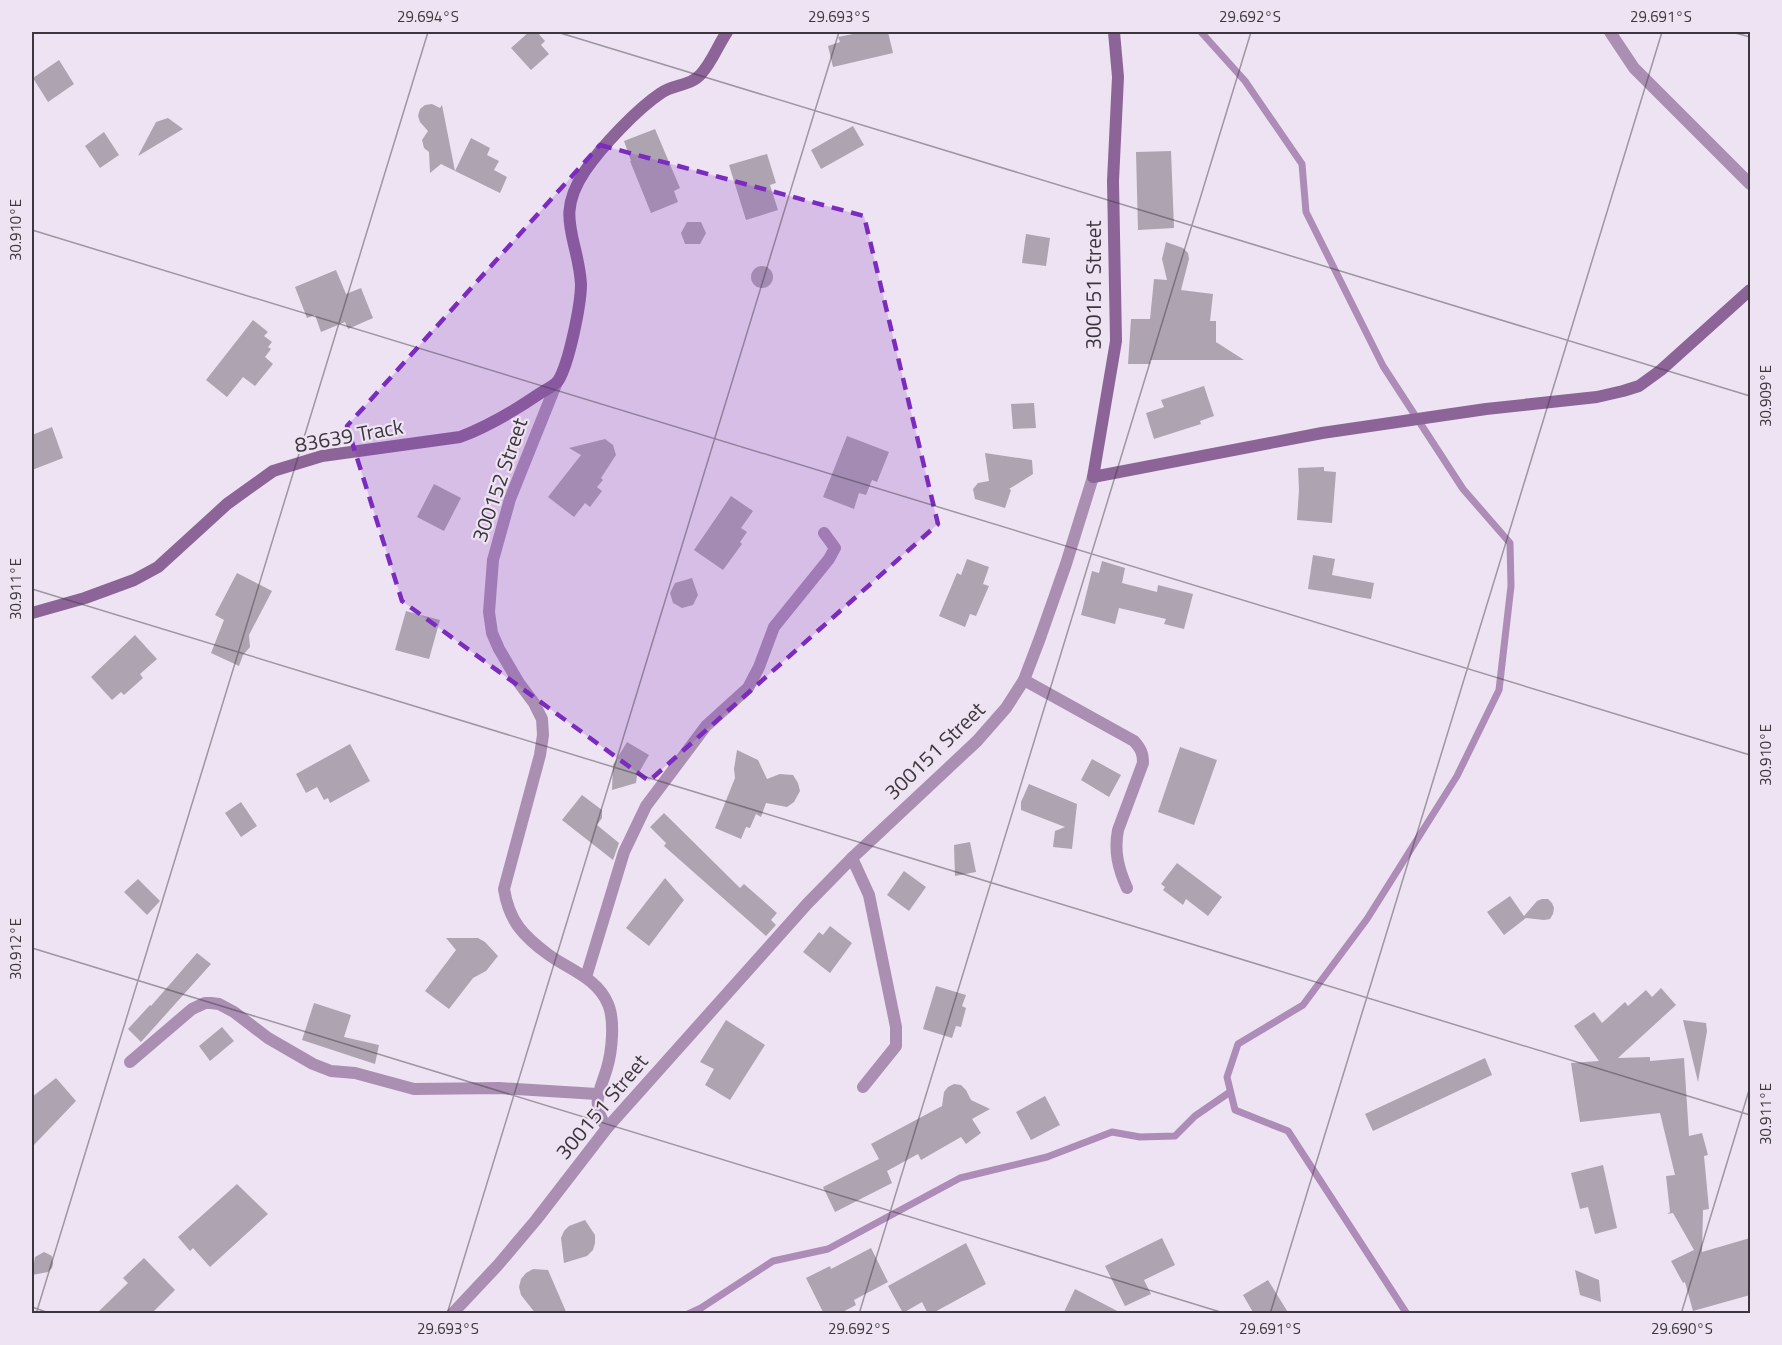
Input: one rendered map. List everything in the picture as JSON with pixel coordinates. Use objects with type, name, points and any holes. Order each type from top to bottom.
[{"type":"street","name":"300152 Street","points":[[597,1094],[608,1066],[612,1040],[608,1004],[595,985],[586,977],[548,955],[516,926],[508,910],[504,889],[540,755],[543,735],[542,719],[534,703],[519,683],[492,633],[489,612],[493,560],[507,510],[565,363],[580,308],[580,284],[568,218],[576,188],[585,171],[641,110],[671,87],[688,83],[701,75],[727,32]]},
{"type":"street","name":"300151 Street","points":[[452,1314],[528,1229],[607,1128],[807,904],[852,858],[977,741],[1006,708],[1024,680],[1066,564],[1093,477],[1116,341],[1113,181],[1118,77],[1114,32]]},
{"type":"street","points":[[1610,32],[1634,68],[1750,184]]},
{"type":"street","points":[[1093,477],[1322,433],[1485,409],[1598,397],[1639,386],[1661,370],[1750,290]]},
{"type":"street","name":"83639 Track","points":[[32,613],[85,598],[134,580],[158,567],[227,504],[273,471],[322,456],[460,437],[480,430],[506,416],[557,382]]},
{"type":"street","points":[[586,977],[624,852],[646,806],[706,726],[748,688],[759,667],[774,627],[835,548],[824,533]]},
{"type":"street","points":[[1024,680],[1134,741],[1143,754],[1143,763],[1116,841],[1120,871],[1127,888]]},
{"type":"street","points":[[852,858],[869,895],[896,1027],[896,1046],[863,1087]]},
{"type":"street","points":[[130,1062],[192,1009],[211,1003],[219,1004],[234,1012],[268,1038],[313,1064],[331,1071],[355,1073],[414,1089],[499,1088],[597,1094],[597,1111],[607,1128]]},
{"type":"highlighted area","points":[[600,145],[864,216],[938,524],[649,781],[402,601],[347,426]]},
{"type":"building","points":[[529,32],[537,32],[545,41],[541,45],[549,54],[531,70],[511,48]]},
{"type":"building","points":[[863,32],[888,32],[893,53],[833,67],[828,46],[840,42],[838,37]]},
{"type":"building","points":[[59,60],[74,84],[48,102],[33,78]]},
{"type":"building","points":[[432,104],[440,108],[442,105],[455,171],[441,164],[430,173],[429,152],[424,148],[422,140],[428,131],[418,116],[420,109]]},
{"type":"building","points":[[168,118],[183,129],[138,156],[156,122]]},
{"type":"building","points":[[853,126],[864,145],[821,169],[811,150]]},
{"type":"building","points":[[655,129],[680,188],[674,191],[678,202],[651,213],[624,141]]},
{"type":"building","points":[[104,132],[119,155],[100,168],[85,146]]},
{"type":"building","points":[[471,138],[490,148],[487,155],[499,161],[494,170],[507,177],[500,193],[455,171]]},
{"type":"building","points":[[1171,151],[1174,228],[1138,230],[1136,152]]},
{"type":"building","points":[[767,154],[776,183],[770,185],[778,210],[746,220],[729,165]]},
{"type":"building","points":[[687,222],[701,222],[706,233],[700,244],[685,244],[681,233]]},
{"type":"building","points":[[1026,234],[1050,238],[1046,266],[1022,263]]},
{"type":"building","points":[[1166,242],[1183,248],[1188,253],[1189,259],[1181,290],[1213,294],[1210,321],[1216,321],[1216,342],[1244,360],[1150,360],[1150,364],[1128,364],[1131,319],[1150,319],[1154,279],[1167,280],[1162,259]]},
{"type":"building","points":[[762,266],[770,269],[773,277],[770,285],[762,288],[754,285],[751,277],[754,269]]},
{"type":"building","points":[[336,270],[346,294],[361,288],[373,318],[348,329],[345,322],[321,332],[315,315],[307,318],[295,287]]},
{"type":"building","points":[[253,320],[268,332],[264,336],[272,342],[268,347],[271,349],[265,357],[273,364],[255,386],[243,377],[227,397],[206,380]]},
{"type":"building","points":[[1204,386],[1214,416],[1200,421],[1201,424],[1154,439],[1146,413],[1164,407],[1161,400]]},
{"type":"building","points":[[1034,403],[1036,428],[1013,429],[1011,404]]},
{"type":"building","points":[[52,427],[63,458],[32,470],[32,435]]},
{"type":"building","points":[[847,436],[889,452],[877,482],[872,480],[866,495],[859,493],[854,509],[823,497]]},
{"type":"building","points":[[605,439],[613,445],[616,455],[597,487],[602,491],[590,507],[585,503],[574,517],[548,497],[581,455],[569,448]]},
{"type":"building","points":[[985,453],[1032,460],[1033,474],[1009,489],[1011,490],[1005,508],[975,499],[973,489],[978,483],[989,481]]},
{"type":"building","points":[[1324,467],[1324,471],[1336,472],[1332,523],[1297,520],[1298,468]]},
{"type":"building","points":[[434,484],[461,498],[444,531],[417,517]]},
{"type":"building","points":[[731,496],[753,511],[741,528],[747,532],[740,542],[742,544],[723,570],[694,550]]},
{"type":"building","points":[[1313,555],[1335,559],[1332,575],[1374,583],[1371,599],[1308,589]]},
{"type":"building","points":[[967,559],[989,567],[983,584],[989,586],[976,616],[970,614],[965,627],[939,616],[957,573],[961,575]]},
{"type":"building","points":[[1102,561],[1125,568],[1122,583],[1157,592],[1158,585],[1193,594],[1184,629],[1164,624],[1166,619],[1119,608],[1115,624],[1081,615],[1092,571],[1099,573]]},
{"type":"building","points":[[237,573],[272,591],[249,635],[250,647],[243,655],[239,666],[211,653],[224,620],[215,615]]},
{"type":"building","points":[[692,578],[698,595],[693,605],[682,608],[673,603],[670,593],[675,583]]},
{"type":"building","points":[[406,611],[440,620],[429,659],[395,650]]},
{"type":"building","points":[[135,635],[157,659],[140,674],[143,678],[124,695],[121,692],[112,700],[91,677]]},
{"type":"building","points":[[627,742],[649,755],[637,776],[636,783],[612,790],[613,765]]},
{"type":"building","points":[[350,744],[370,781],[330,803],[328,798],[324,800],[317,787],[306,793],[296,774]]},
{"type":"building","points":[[1180,747],[1217,760],[1194,825],[1158,812]]},
{"type":"building","points":[[737,750],[758,760],[767,779],[780,774],[793,775],[800,791],[794,802],[787,807],[766,803],[761,817],[756,814],[750,828],[746,827],[741,839],[715,828],[735,778]]},
{"type":"building","points":[[1092,759],[1121,775],[1109,797],[1081,780]]},
{"type":"building","points":[[1029,784],[1077,804],[1072,849],[1053,847],[1055,831],[1065,827],[1021,810],[1021,802]]},
{"type":"building","points":[[582,795],[602,810],[602,818],[597,825],[619,843],[613,860],[562,820]]},
{"type":"building","points":[[241,802],[257,826],[241,837],[225,813]]},
{"type":"building","points":[[664,813],[740,888],[744,884],[777,913],[771,920],[776,925],[766,936],[664,846],[666,843],[650,827]]},
{"type":"building","points":[[970,842],[976,872],[955,876],[954,845]]},
{"type":"building","points":[[1177,863],[1222,897],[1208,916],[1186,899],[1183,905],[1163,890],[1165,887],[1161,884]]},
{"type":"building","points":[[904,871],[926,887],[909,911],[887,895]]},
{"type":"building","points":[[665,878],[684,900],[649,946],[626,928]]},
{"type":"building","points":[[138,879],[160,901],[147,915],[124,892]]},
{"type":"building","points":[[1510,896],[1524,916],[1537,901],[1542,899],[1548,899],[1552,903],[1553,914],[1550,919],[1544,920],[1526,918],[1504,935],[1487,912]]},
{"type":"building","points":[[830,926],[852,943],[830,973],[803,952],[819,932],[823,935]]},
{"type":"building","points":[[446,938],[478,938],[498,956],[486,971],[473,978],[449,1009],[425,991],[456,950]]},
{"type":"building","points":[[197,953],[211,964],[141,1042],[128,1029]]},
{"type":"building","points":[[936,986],[966,995],[962,1006],[966,1008],[961,1027],[956,1026],[952,1038],[923,1029]]},
{"type":"building","points":[[1661,988],[1676,1005],[1618,1058],[1650,1057],[1650,1061],[1684,1058],[1689,1136],[1702,1133],[1708,1155],[1704,1156],[1709,1209],[1703,1210],[1702,1252],[1750,1238],[1750,1295],[1693,1311],[1685,1282],[1683,1283],[1671,1261],[1694,1250],[1673,1213],[1667,1214],[1670,1212],[1666,1176],[1675,1175],[1660,1113],[1580,1122],[1571,1063],[1599,1061],[1574,1026],[1594,1012],[1602,1023],[1625,1002],[1628,1006],[1646,990],[1652,997]]},
{"type":"building","points":[[314,1003],[351,1015],[344,1037],[379,1045],[375,1064],[302,1040]]},
{"type":"building","points":[[726,1020],[765,1045],[730,1100],[705,1085],[714,1069],[700,1062]]},
{"type":"building","points":[[1683,1020],[1706,1023],[1707,1031],[1698,1082]]},
{"type":"building","points":[[222,1027],[234,1041],[210,1061],[199,1046]]},
{"type":"building","points":[[1485,1058],[1492,1075],[1373,1131],[1365,1114]]},
{"type":"building","points":[[56,1078],[76,1101],[32,1147],[32,1097]]},
{"type":"building","points":[[954,1084],[961,1085],[971,1100],[990,1109],[972,1119],[981,1133],[966,1144],[961,1137],[921,1160],[918,1154],[887,1171],[892,1183],[835,1212],[823,1187],[879,1159],[871,1144],[942,1106],[944,1092]]},
{"type":"building","points":[[1045,1096],[1060,1125],[1031,1140],[1016,1112]]},
{"type":"building","points":[[1603,1165],[1617,1228],[1595,1234],[1588,1207],[1580,1209],[1571,1173]]},
{"type":"building","points":[[237,1184],[268,1214],[210,1267],[193,1248],[190,1251],[178,1237]]},
{"type":"building","points":[[585,1220],[595,1235],[593,1250],[587,1256],[564,1263],[561,1238],[564,1231],[569,1226]]},
{"type":"building","points":[[1162,1238],[1175,1265],[1144,1280],[1151,1294],[1125,1306],[1105,1266]]},
{"type":"building","points":[[966,1243],[986,1284],[931,1314],[928,1314],[922,1302],[903,1313],[888,1286]]},
{"type":"building","points":[[871,1248],[888,1282],[854,1300],[856,1305],[839,1314],[824,1314],[806,1278],[830,1266],[831,1269]]},
{"type":"building","points":[[44,1252],[52,1256],[52,1268],[48,1272],[32,1275],[35,1257]]},
{"type":"building","points":[[144,1258],[175,1290],[151,1314],[96,1314],[128,1283],[123,1278]]},
{"type":"building","points":[[533,1269],[548,1270],[567,1314],[536,1314],[521,1295],[519,1287],[521,1279]]},
{"type":"building","points":[[1575,1270],[1599,1280],[1601,1302],[1580,1295]]},
{"type":"building","points":[[1268,1280],[1289,1314],[1254,1314],[1243,1295]]},
{"type":"building","points":[[1075,1289],[1123,1314],[1063,1314]]},
{"type":"waterway","points":[[1201,32],[1245,81],[1302,164],[1306,212],[1383,366],[1463,489],[1510,543],[1511,586],[1499,690],[1457,776],[1367,919],[1303,1005],[1238,1044],[1227,1077],[1235,1110],[1288,1131],[1407,1314]]},
{"type":"waterway","points":[[688,1314],[773,1261],[828,1249],[960,1178],[1047,1157],[1112,1132],[1140,1137],[1175,1136],[1195,1116],[1230,1092]]}]
